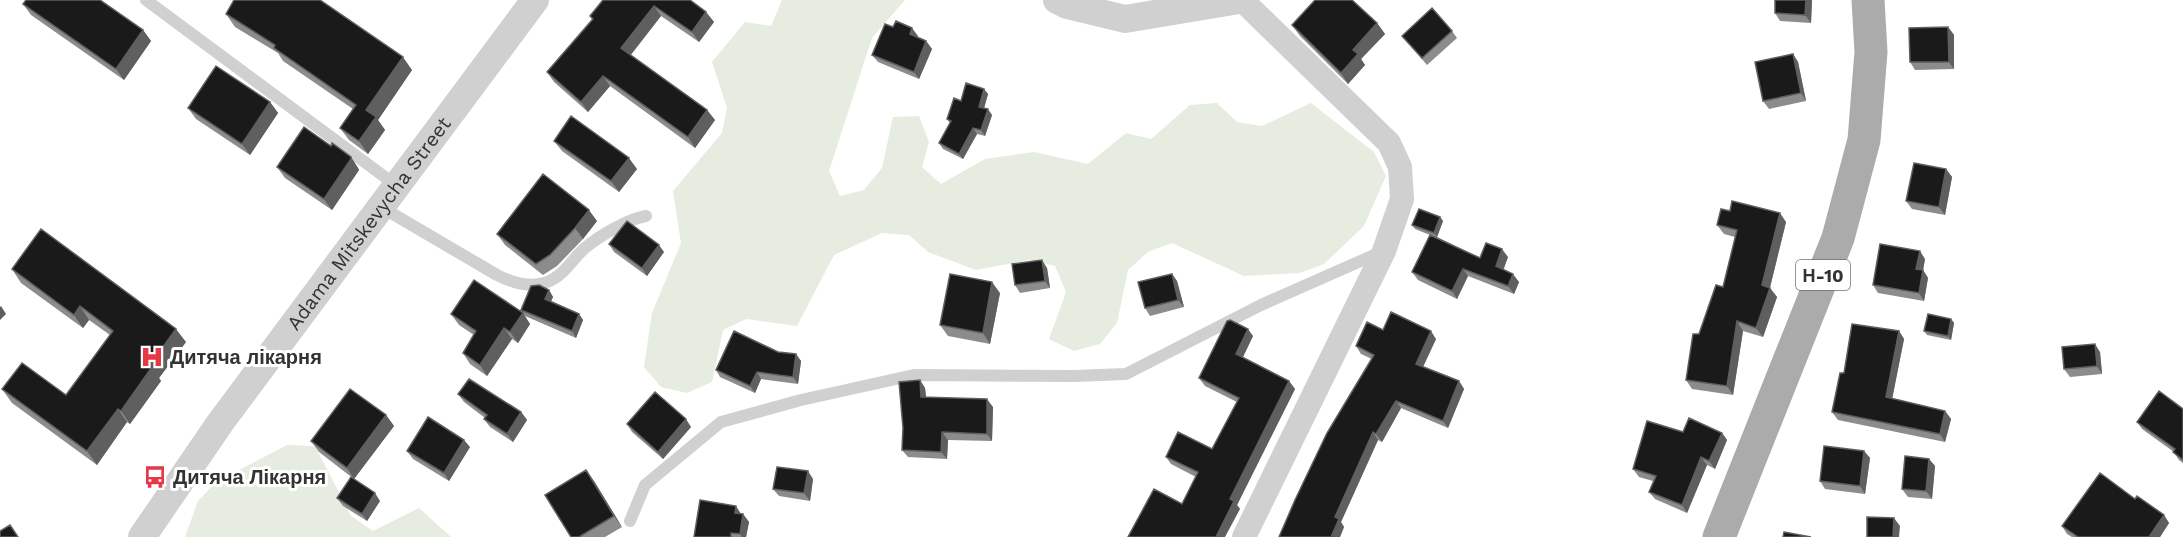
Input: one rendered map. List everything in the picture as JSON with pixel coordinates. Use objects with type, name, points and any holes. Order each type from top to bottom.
[{"type":"main road","name":"Н-10","points":[[1719,537],[1838,238],[1864,140],[1871,52],[1868,0]]},
{"type":"street","name":"Adama Mitskevycha Street","points":[[142,537],[220,423],[535,0]]},
{"type":"street","points":[[1057,0],[1125,19],[1240,0],[1389,143],[1400,167],[1402,199],[1384,250],[1244,537]]},
{"type":"lane","points":[[146,0],[389,196],[497,275],[515,284],[543,283],[556,278],[585,247],[634,218],[646,216]]},
{"type":"lane","points":[[630,521],[645,485],[721,422],[801,400],[914,375],[1125,374],[1262,305],[1384,250]]},
{"type":"shaded area","points":[[782,0],[905,0],[872,38],[829,171],[840,196],[864,190],[882,168],[893,117],[919,116],[929,142],[922,167],[941,184],[985,159],[1034,152],[1088,164],[1126,133],[1151,139],[1190,105],[1217,103],[1237,122],[1262,126],[1311,103],[1374,152],[1386,176],[1364,226],[1324,264],[1299,273],[1244,276],[1172,243],[1148,252],[1128,270],[1117,323],[1100,344],[1074,351],[1049,339],[1066,292],[1055,266],[1029,260],[976,270],[928,252],[909,235],[882,233],[834,255],[797,326],[746,319],[723,330],[712,382],[687,393],[661,387],[644,367],[652,313],[681,243],[673,191],[722,133],[727,108],[712,62],[745,22],[771,26]]},
{"type":"shaded area","points":[[287,445],[315,446],[351,516],[373,531],[419,508],[451,537],[185,537],[198,501],[216,482]]},
{"type":"building","points":[[26,0],[100,0],[143,30],[116,69],[23,4]]},
{"type":"building","points":[[234,0],[320,0],[403,57],[366,110],[376,117],[359,141],[340,128],[356,105],[274,48],[275,45],[226,14]]},
{"type":"building","points":[[603,0],[690,0],[706,12],[692,32],[654,6],[621,48],[707,110],[688,137],[603,76],[581,102],[547,72],[593,19],[590,16]]},
{"type":"building","points":[[1315,0],[1352,0],[1377,23],[1353,50],[1358,54],[1341,73],[1292,25]]},
{"type":"building","points":[[1775,0],[1806,0],[1805,15],[1775,13]]},
{"type":"building","points":[[1432,8],[1452,31],[1422,58],[1402,36]]},
{"type":"building","points":[[896,21],[912,28],[910,34],[926,41],[914,72],[872,55],[885,24],[893,27]]},
{"type":"building","points":[[1948,27],[1949,62],[1910,62],[1909,28]]},
{"type":"building","points":[[1793,54],[1801,93],[1763,101],[1755,62]]},
{"type":"building","points":[[216,66],[270,102],[242,144],[188,108]]},
{"type":"building","points":[[966,83],[984,89],[979,107],[988,109],[981,130],[973,128],[959,154],[939,143],[951,121],[947,119],[954,98],[961,101]]},
{"type":"building","points":[[571,116],[629,158],[611,181],[554,141]]},
{"type":"building","points":[[304,127],[351,157],[324,199],[277,167]]},
{"type":"building","points":[[1914,163],[1946,169],[1939,207],[1906,201]]},
{"type":"building","points":[[543,174],[589,210],[550,255],[536,264],[497,234]]},
{"type":"building","points":[[1732,201],[1780,213],[1762,285],[1770,288],[1756,328],[1737,321],[1727,386],[1686,380],[1693,334],[1699,334],[1716,285],[1723,287],[1737,230],[1717,225],[1721,209],[1730,211]]},
{"type":"building","points":[[1419,209],[1440,217],[1434,233],[1412,225]]},
{"type":"building","points":[[627,221],[659,245],[642,268],[609,244]]},
{"type":"building","name":"Дитяча лікарня","points":[[41,229],[176,329],[149,366],[152,367],[121,411],[118,409],[87,451],[2,389],[22,363],[66,395],[113,331],[80,306],[74,315],[12,269]]},
{"type":"building","points":[[1430,235],[1480,258],[1486,243],[1502,249],[1496,266],[1513,274],[1508,286],[1463,269],[1452,291],[1412,272]]},
{"type":"building","points":[[1880,244],[1920,251],[1916,269],[1923,270],[1919,293],[1873,285]]},
{"type":"building","points":[[1042,260],[1045,281],[1015,285],[1012,264]]},
{"type":"building","points":[[950,274],[992,282],[983,333],[940,325]]},
{"type":"building","points":[[1172,274],[1178,300],[1145,308],[1138,282]]},
{"type":"building","points":[[474,280],[523,313],[510,332],[504,328],[480,365],[463,353],[476,331],[451,314]]},
{"type":"building","points":[[539,285],[549,290],[545,299],[579,314],[572,331],[521,310],[531,286]]},
{"type":"building","points":[[1391,312],[1431,331],[1416,364],[1459,381],[1443,421],[1396,401],[1376,434],[1373,432],[1335,517],[1339,519],[1331,537],[1279,537],[1327,433],[1374,355],[1356,346],[1367,322],[1383,330]]},
{"type":"building","points":[[1928,314],[1951,319],[1948,336],[1924,331]]},
{"type":"building","points":[[1230,320],[1248,329],[1236,354],[1289,381],[1230,499],[1234,501],[1216,537],[1128,537],[1154,489],[1182,504],[1198,472],[1166,457],[1178,432],[1212,449],[1239,398],[1199,378],[1227,321]]},
{"type":"building","points":[[1852,324],[1899,331],[1886,397],[1945,411],[1940,434],[1832,412],[1840,373],[1844,373]]},
{"type":"building","points":[[734,331],[778,352],[796,354],[793,377],[757,372],[750,386],[716,370]]},
{"type":"building","points":[[2095,344],[2097,366],[2064,369],[2062,347]]},
{"type":"building","points":[[469,379],[521,412],[507,434],[484,419],[487,415],[458,394]]},
{"type":"building","points":[[920,380],[921,397],[987,399],[987,434],[942,432],[941,452],[902,450],[903,428],[899,382]]},
{"type":"building","points":[[350,389],[386,415],[347,468],[311,441]]},
{"type":"building","points":[[2159,391],[2183,409],[2183,460],[2173,452],[2175,449],[2137,422]]},
{"type":"building","points":[[655,392],[686,419],[658,452],[627,424]]},
{"type":"building","points":[[428,417],[464,440],[444,473],[407,451]]},
{"type":"building","points":[[1689,418],[1722,433],[1709,461],[1701,457],[1682,505],[1649,492],[1656,476],[1633,469],[1647,421],[1683,432]]},
{"type":"building","points":[[1824,446],[1864,451],[1860,486],[1820,481]]},
{"type":"building","points":[[1905,456],[1929,459],[1926,491],[1902,489]]},
{"type":"building","points":[[777,467],[808,471],[804,493],[773,489]]},
{"type":"building","points":[[586,470],[614,516],[579,537],[571,537],[545,495]]},
{"type":"building","points":[[2100,473],[2135,499],[2137,496],[2164,515],[2149,537],[2078,537],[2062,526]]},
{"type":"building","points":[[351,477],[375,493],[362,514],[337,498]]},
{"type":"building","points":[[700,500],[736,506],[735,513],[743,514],[740,534],[731,533],[731,537],[694,537]]},
{"type":"building","points":[[1867,517],[1894,518],[1893,537],[1867,537]]},
{"type":"building","points":[[10,525],[18,537],[0,537],[0,531]]},
{"type":"building","points":[[1784,532],[1811,537],[1783,537]]},
{"type":"place","name":"Дитяча лікарня","points":[[152,357]]},
{"type":"place","name":"Дитяча Лікарня","points":[[155,477]]}]
